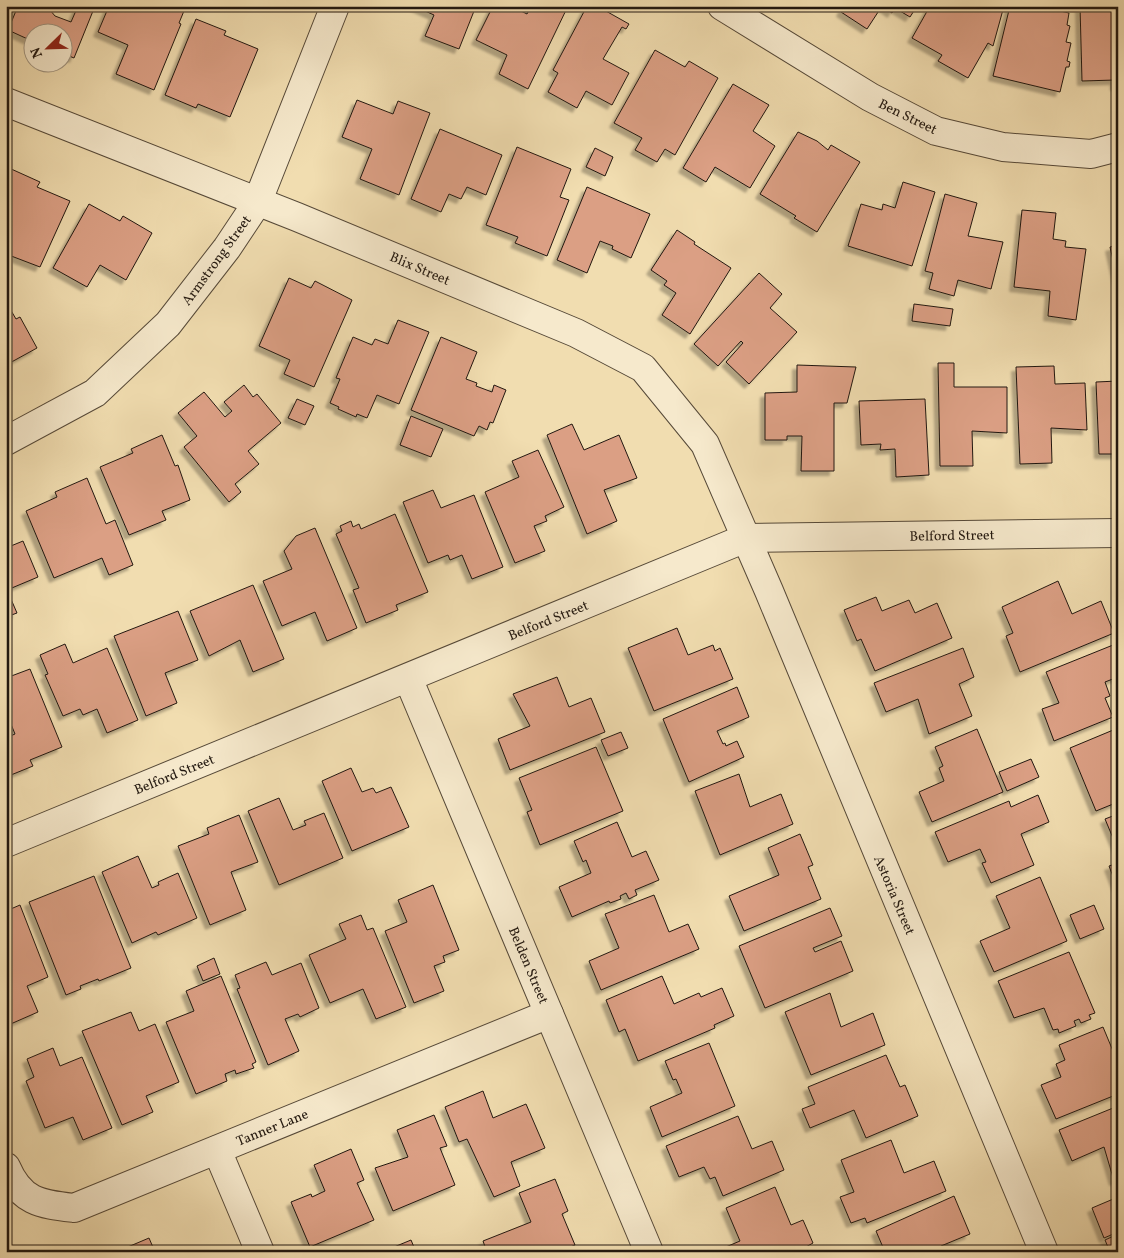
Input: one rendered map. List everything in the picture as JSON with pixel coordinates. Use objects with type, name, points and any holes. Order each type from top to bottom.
[{"type":"street","name":"Armstrong Street","points":[[6,441],[95,393],[168,324],[227,248],[257,203],[335,6]]},
{"type":"street","name":"Ben Street","points":[[722,6],[870,97],[936,131],[1003,147],[1091,154],[1118,147]]},
{"type":"street","name":"Blix Street","points":[[6,102],[296,217],[576,333],[643,368],[705,444],[746,538]]},
{"type":"street","name":"Belford Street","points":[[6,843],[746,538],[1118,533]]},
{"type":"street","name":"Astoria Street","points":[[746,538],[1044,1252]]},
{"type":"street","name":"Belden Street","points":[[408,678],[649,1252]]},
{"type":"street","name":"Tanner Lane","points":[[6,1167],[13,1183],[39,1204],[74,1208],[549,1014]]},
{"type":"street","points":[[217,1150],[260,1252]]},
{"type":"building","points":[[18,6],[52,6],[50,10],[55,16],[71,22],[22,22],[22,36],[8,30]]},
{"type":"building","points":[[78,6],[95,6],[74,58],[72,57],[71,22]]},
{"type":"building","points":[[109,6],[139,6],[150,11],[152,6],[186,6],[179,23],[181,24],[154,90],[116,74],[128,45],[98,32]]},
{"type":"building","points":[[414,6],[476,6],[459,49],[425,36],[434,15]]},
{"type":"building","points":[[493,6],[516,6],[515,8],[527,14],[531,6],[568,6],[528,89],[499,74],[507,55],[476,40]]},
{"type":"building","points":[[587,6],[597,6],[629,24],[626,29],[622,27],[603,59],[629,73],[612,105],[586,91],[577,108],[548,92],[558,73],[553,70]]},
{"type":"building","points":[[844,6],[882,6],[867,29],[841,12]]},
{"type":"building","points":[[882,6],[917,6],[910,17],[895,8],[892,13]]},
{"type":"building","points":[[930,6],[1004,6],[993,46],[988,43],[968,78],[938,61],[942,55],[912,38]]},
{"type":"building","points":[[1010,6],[1038,6],[1069,13],[1067,25],[1070,26],[1066,42],[1071,43],[1067,61],[1070,62],[1069,67],[1066,67],[1060,92],[993,76]]},
{"type":"building","points":[[1080,6],[1118,6],[1118,86],[1115,86],[1115,80],[1082,81]]},
{"type":"building","points":[[196,19],[226,31],[224,35],[258,49],[230,117],[198,104],[196,108],[165,95]]},
{"type":"building","points":[[655,50],[685,67],[689,61],[718,78],[675,155],[665,149],[657,162],[635,150],[642,138],[614,123]]},
{"type":"building","points":[[733,84],[769,105],[753,131],[775,146],[750,188],[715,167],[706,182],[683,168]]},
{"type":"building","points":[[357,100],[393,114],[398,101],[430,113],[399,195],[360,179],[372,149],[342,137]]},
{"type":"building","points":[[440,129],[502,155],[486,195],[467,187],[461,199],[449,194],[441,212],[411,199]]},
{"type":"building","points":[[798,132],[817,141],[828,150],[831,145],[860,162],[817,232],[794,218],[796,216],[760,194]]},
{"type":"building","points":[[517,147],[571,169],[560,197],[569,200],[547,256],[515,243],[518,237],[486,225]]},
{"type":"building","points":[[595,148],[613,157],[605,176],[586,167]]},
{"type":"building","points":[[9,168],[40,182],[37,187],[70,201],[40,267],[6,254],[6,174]]},
{"type":"building","points":[[903,182],[935,192],[912,266],[848,246],[861,204],[882,210],[883,204],[895,208]]},
{"type":"building","points":[[587,187],[650,214],[631,258],[612,249],[613,246],[600,241],[587,273],[557,260]]},
{"type":"building","points":[[945,194],[977,203],[968,236],[1003,242],[991,289],[958,280],[954,296],[929,289],[933,273],[925,271]]},
{"type":"building","points":[[89,204],[120,221],[123,216],[152,233],[126,280],[100,265],[87,287],[53,268]]},
{"type":"building","points":[[1022,210],[1056,213],[1053,239],[1066,241],[1065,247],[1086,249],[1076,320],[1048,316],[1050,291],[1014,287]]},
{"type":"building","points":[[677,230],[695,242],[694,244],[731,268],[690,334],[662,315],[676,293],[664,285],[667,281],[651,270]]},
{"type":"building","points":[[1118,245],[1118,282],[1110,247]]},
{"type":"building","points":[[759,273],[782,294],[770,308],[797,332],[749,384],[726,362],[743,343],[741,341],[718,366],[694,344]]},
{"type":"building","points":[[289,278],[311,288],[315,281],[352,300],[314,387],[284,374],[290,360],[259,346]]},
{"type":"building","points":[[6,302],[16,319],[20,317],[37,348],[6,365]]},
{"type":"building","points":[[914,304],[953,309],[950,326],[912,321]]},
{"type":"building","points":[[398,320],[429,332],[399,404],[377,395],[367,418],[357,414],[356,417],[338,409],[339,407],[330,403],[340,379],[336,378],[353,337],[372,345],[375,339],[388,344]]},
{"type":"building","points":[[441,337],[477,352],[466,379],[477,383],[476,386],[492,392],[494,385],[506,390],[493,423],[490,422],[487,430],[479,426],[474,436],[411,410]]},
{"type":"building","points":[[938,363],[954,363],[954,387],[1007,387],[1007,433],[972,431],[973,466],[940,466]]},
{"type":"building","points":[[797,365],[856,367],[847,403],[834,403],[834,471],[801,471],[802,436],[787,436],[787,440],[765,440],[765,393],[797,392]]},
{"type":"building","points":[[1054,366],[1055,384],[1085,383],[1087,430],[1051,428],[1052,463],[1020,464],[1016,367]]},
{"type":"building","points":[[1118,381],[1118,454],[1099,454],[1096,382]]},
{"type":"building","points":[[244,385],[253,397],[257,394],[281,423],[248,451],[259,464],[235,484],[241,492],[229,502],[184,447],[197,436],[178,413],[204,392],[225,417],[232,411],[224,402]]},
{"type":"building","points":[[297,399],[314,406],[305,425],[288,418]]},
{"type":"building","points":[[925,399],[929,475],[896,477],[895,449],[880,450],[881,444],[861,445],[859,401]]},
{"type":"building","points":[[411,416],[443,429],[431,457],[400,445]]},
{"type":"building","points":[[572,424],[584,450],[619,435],[637,478],[604,490],[617,521],[587,534],[547,435]]},
{"type":"building","points":[[162,435],[175,466],[178,465],[190,500],[162,511],[166,520],[129,535],[100,467],[133,453],[131,449]]},
{"type":"building","points":[[538,450],[564,507],[545,516],[547,521],[534,526],[545,551],[515,563],[485,492],[519,477],[512,461]]},
{"type":"building","points":[[87,478],[106,524],[115,520],[133,565],[109,575],[102,558],[54,578],[26,511],[57,497],[55,492]]},
{"type":"building","points":[[433,490],[441,508],[474,495],[503,567],[472,579],[462,555],[450,560],[448,555],[428,563],[403,502]]},
{"type":"building","points":[[395,514],[428,592],[396,605],[398,610],[366,623],[353,590],[359,588],[336,534],[342,531],[340,526],[351,521],[353,527],[359,524],[361,529]]},
{"type":"building","points":[[315,528],[357,628],[327,641],[315,612],[282,626],[263,581],[292,569],[284,551],[296,536]]},
{"type":"building","points":[[23,541],[38,577],[7,590],[17,613],[6,617],[6,548]]},
{"type":"building","points":[[1058,581],[1072,614],[1101,601],[1114,633],[1020,672],[1006,636],[1013,633],[1002,607]]},
{"type":"building","points":[[253,585],[284,659],[253,672],[240,640],[209,656],[190,611]]},
{"type":"building","points":[[876,597],[882,611],[909,600],[915,613],[937,603],[952,638],[875,671],[861,639],[857,641],[844,610]]},
{"type":"building","points":[[178,611],[198,660],[165,673],[177,703],[146,716],[114,636]]},
{"type":"building","points":[[677,628],[688,655],[713,645],[715,651],[720,648],[733,679],[654,711],[628,648]]},
{"type":"building","points":[[1118,643],[1118,677],[1105,682],[1110,696],[1105,698],[1113,717],[1054,741],[1042,709],[1059,703],[1046,672]]},
{"type":"building","points":[[65,644],[73,663],[107,648],[138,720],[107,733],[97,709],[83,715],[80,709],[63,716],[45,675],[48,674],[40,655]]},
{"type":"building","points":[[963,648],[974,677],[959,684],[972,716],[929,734],[918,699],[886,712],[874,683]]},
{"type":"building","points":[[30,669],[62,747],[30,760],[33,766],[6,777],[6,738],[15,734],[6,712],[6,678]]},
{"type":"building","points":[[557,677],[569,707],[591,698],[605,732],[510,770],[498,739],[530,726],[513,694]]},
{"type":"building","points":[[737,687],[749,717],[717,731],[723,744],[725,743],[726,746],[737,741],[744,757],[689,782],[663,719]]},
{"type":"building","points":[[1118,728],[1118,802],[1096,811],[1070,748]]},
{"type":"building","points":[[977,729],[1003,792],[932,822],[919,792],[944,781],[939,768],[943,766],[935,747]]},
{"type":"building","points":[[621,732],[628,748],[608,756],[601,740]]},
{"type":"building","points":[[596,747],[623,811],[540,845],[527,812],[532,810],[519,778]]},
{"type":"building","points":[[1031,759],[1039,777],[1007,791],[999,772]]},
{"type":"building","points":[[351,768],[362,792],[373,788],[376,793],[391,787],[409,827],[352,851],[322,781]]},
{"type":"building","points":[[739,774],[750,807],[781,794],[793,824],[720,855],[695,791]]},
{"type":"building","points":[[1038,795],[1049,822],[1021,834],[1034,865],[991,883],[982,863],[986,862],[980,849],[948,862],[935,832],[1009,801],[1011,807]]},
{"type":"building","points":[[279,798],[293,830],[306,825],[304,821],[324,813],[343,858],[279,885],[248,811]]},
{"type":"building","points":[[1118,814],[1118,850],[1105,819]]},
{"type":"building","points":[[239,815],[258,862],[231,872],[246,910],[210,925],[178,846],[209,834],[207,828]]},
{"type":"building","points":[[617,822],[632,857],[646,851],[659,880],[635,890],[637,895],[629,899],[626,893],[620,896],[621,899],[610,903],[609,901],[572,917],[559,887],[591,873],[586,860],[583,862],[574,841]]},
{"type":"building","points":[[800,834],[813,865],[808,867],[821,899],[744,931],[729,896],[779,875],[768,848]]},
{"type":"building","points":[[138,856],[152,888],[159,885],[158,882],[178,873],[197,918],[158,935],[156,932],[132,943],[102,872]]},
{"type":"building","points":[[1118,863],[1118,887],[1117,887],[1109,866]]},
{"type":"building","points":[[94,876],[131,968],[99,981],[98,979],[80,986],[81,989],[66,995],[29,902]]},
{"type":"building","points":[[1040,877],[1067,941],[994,972],[980,941],[1010,928],[996,896]]},
{"type":"building","points":[[433,885],[459,950],[443,956],[445,962],[434,966],[444,991],[414,1003],[385,931],[407,922],[398,900]]},
{"type":"building","points":[[654,895],[669,932],[688,924],[699,949],[601,990],[589,961],[619,948],[605,914]]},
{"type":"building","points":[[20,905],[48,977],[27,986],[38,1012],[6,1026],[6,911]]},
{"type":"building","points":[[1094,905],[1104,929],[1080,939],[1070,915]]},
{"type":"building","points":[[830,908],[842,936],[813,948],[815,952],[841,941],[853,971],[765,1008],[739,946]]},
{"type":"building","points":[[361,915],[367,930],[373,928],[406,1007],[376,1019],[363,989],[330,1003],[309,955],[346,939],[339,924]]},
{"type":"building","points":[[1069,952],[1095,1013],[1089,1015],[1091,1019],[1081,1023],[1079,1019],[1074,1021],[1076,1026],[1059,1033],[1058,1029],[1053,1030],[1044,1008],[1014,1018],[998,981]]},
{"type":"building","points":[[214,958],[220,974],[203,981],[197,966]]},
{"type":"building","points":[[266,962],[272,975],[301,963],[319,1008],[300,1017],[298,1014],[285,1019],[299,1051],[268,1065],[237,989],[240,988],[235,975]]},
{"type":"building","points":[[221,976],[256,1062],[252,1064],[254,1068],[236,1074],[235,1070],[225,1074],[227,1081],[196,1094],[166,1022],[194,1011],[186,991]]},
{"type":"building","points":[[662,976],[674,1004],[699,993],[701,997],[722,988],[734,1016],[714,1025],[715,1028],[638,1061],[625,1029],[619,1032],[606,1000]]},
{"type":"building","points":[[830,993],[841,1027],[873,1013],[885,1045],[811,1075],[785,1012]]},
{"type":"building","points":[[131,1012],[139,1031],[155,1024],[179,1082],[146,1096],[153,1112],[122,1125],[82,1031]]},
{"type":"building","points":[[1103,1027],[1118,1063],[1118,1094],[1056,1119],[1041,1085],[1061,1077],[1056,1064],[1065,1060],[1059,1045]]},
{"type":"building","points":[[709,1043],[735,1106],[662,1137],[650,1107],[682,1093],[676,1079],[673,1080],[665,1061]]},
{"type":"building","points":[[53,1048],[60,1066],[82,1057],[112,1128],[83,1140],[73,1117],[45,1128],[26,1081],[34,1077],[27,1059]]},
{"type":"building","points":[[886,1055],[900,1087],[905,1085],[918,1116],[866,1138],[854,1110],[810,1128],[802,1109],[815,1104],[808,1087]]},
{"type":"building","points":[[483,1091],[493,1118],[526,1104],[545,1148],[511,1162],[520,1186],[494,1197],[467,1139],[459,1142],[445,1107]]},
{"type":"building","points":[[1118,1106],[1118,1180],[1114,1181],[1104,1147],[1072,1161],[1059,1130]]},
{"type":"building","points":[[434,1115],[447,1146],[440,1148],[455,1185],[393,1211],[375,1168],[408,1157],[397,1130]]},
{"type":"building","points":[[738,1116],[752,1149],[772,1141],[784,1170],[723,1196],[715,1177],[710,1179],[704,1167],[679,1177],[666,1146]]},
{"type":"building","points":[[891,1140],[904,1173],[934,1161],[946,1191],[867,1223],[865,1218],[851,1223],[840,1197],[854,1192],[841,1160]]},
{"type":"building","points":[[351,1149],[364,1180],[357,1183],[374,1220],[310,1247],[291,1202],[311,1194],[312,1197],[325,1191],[314,1165]]},
{"type":"building","points":[[555,1179],[568,1211],[562,1214],[575,1245],[559,1252],[487,1252],[483,1241],[531,1222],[519,1193]]},
{"type":"building","points":[[775,1187],[791,1225],[803,1220],[813,1243],[797,1252],[714,1252],[740,1241],[726,1208]]},
{"type":"building","points":[[954,1196],[970,1234],[941,1246],[943,1248],[935,1252],[885,1252],[876,1231]]},
{"type":"building","points":[[1118,1197],[1118,1232],[1104,1238],[1092,1208]]},
{"type":"building","points":[[1118,1234],[1118,1252],[1110,1252],[1105,1240]]},
{"type":"building","points":[[149,1238],[155,1252],[116,1252]]},
{"type":"building","points":[[411,1240],[416,1252],[382,1252]]}]
